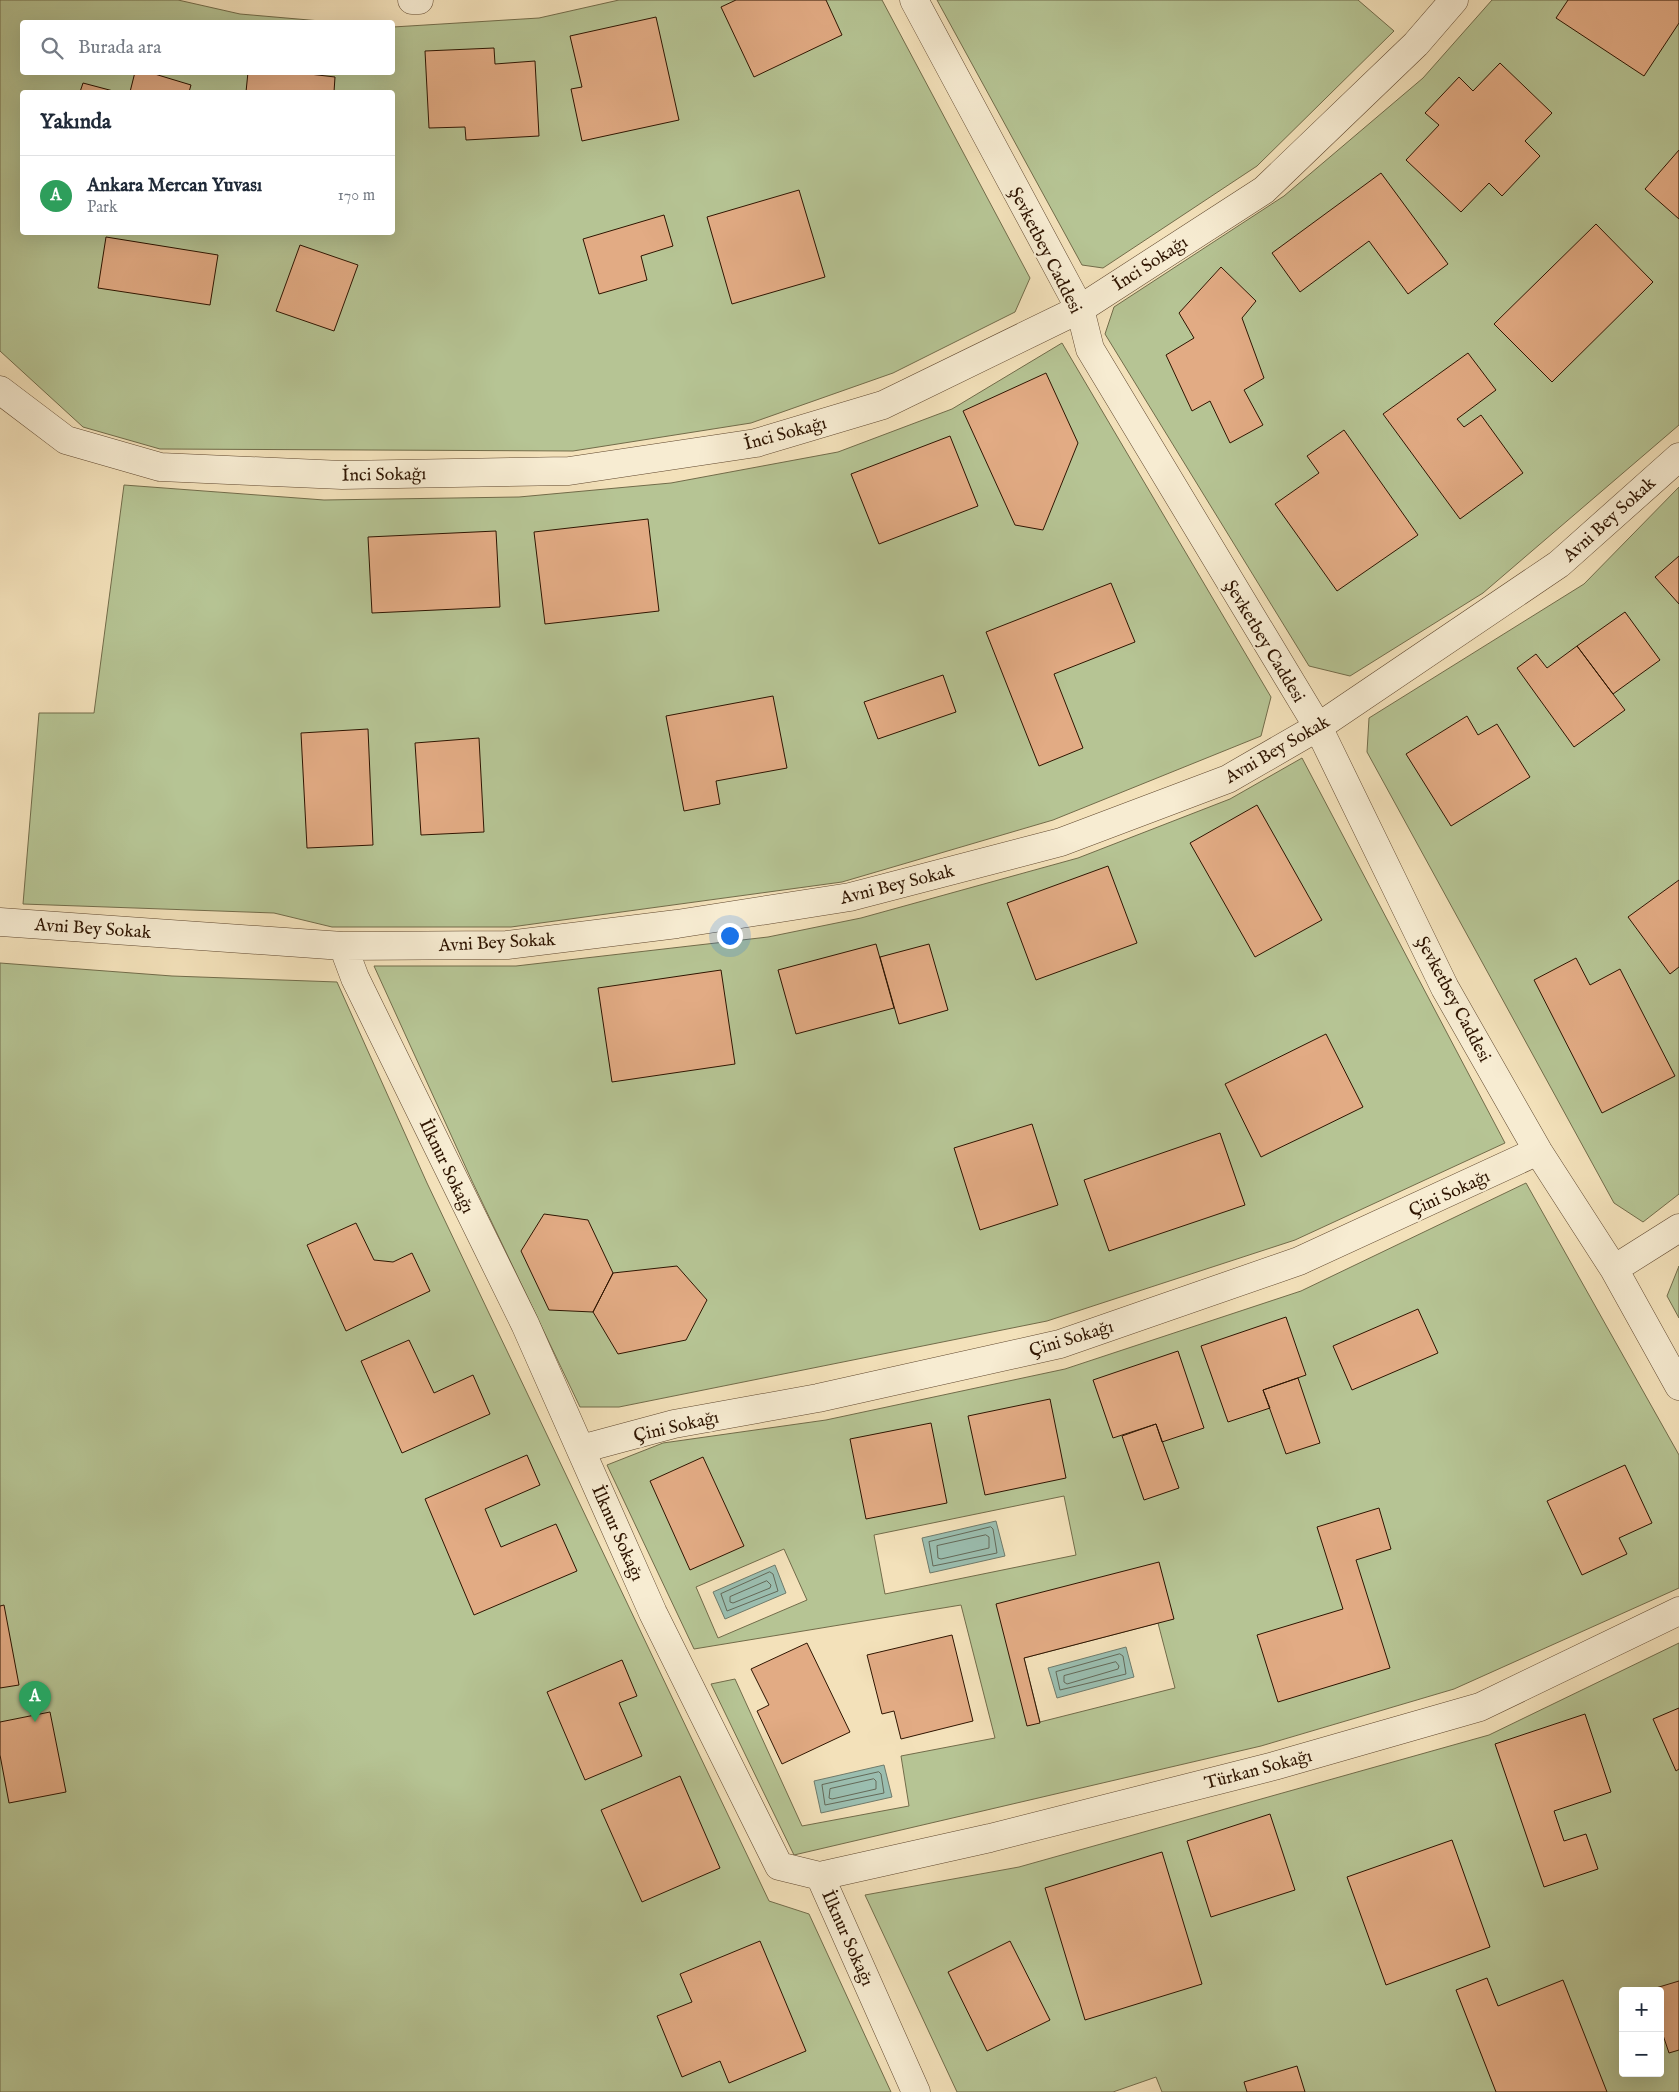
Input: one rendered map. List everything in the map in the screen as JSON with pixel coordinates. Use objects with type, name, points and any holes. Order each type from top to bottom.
[{"type":"street","points":[[412,0],[419,0]]},
{"type":"street","name":"Şevketbey Caddesi","points":[[914,0],[1080,309],[1090,349],[1318,728],[1445,988],[1538,1151],[1614,1269],[1679,1386]]},
{"type":"street","name":"İnci Sokağı","points":[[0,390],[66,440],[160,467],[342,475],[569,471],[756,443],[882,405],[1080,309],[1264,190],[1416,44],[1454,0]]},
{"type":"street","name":"Avni Bey Sokak","points":[[0,922],[343,946],[508,945],[677,924],[850,897],[1061,842],[1228,779],[1318,728],[1559,564],[1679,457]]},
{"type":"street","name":"İlknur Sokağı","points":[[343,946],[355,978],[525,1324],[653,1613],[779,1866],[820,1876],[916,2092]]},
{"type":"street","name":"Çini Sokağı","points":[[581,1449],[674,1424],[818,1398],[1060,1344],[1299,1261],[1538,1151]]},
{"type":"street","points":[[1614,1269],[1679,1228]]},
{"type":"street","name":"Türkan Sokağı","points":[[820,1876],[990,1838],[1274,1766],[1480,1707],[1679,1611]]},
{"type":"green space","points":[[0,0],[178,0],[240,14],[309,20],[20,20],[20,75],[395,75],[395,27],[539,18],[619,0],[882,0],[1030,278],[1015,312],[893,373],[751,423],[573,451],[160,449],[83,427],[0,351]]},
{"type":"green space","points":[[937,0],[1358,0],[1394,31],[1257,166],[1103,268],[1082,265]]},
{"type":"green space","points":[[1492,0],[1679,0],[1679,425],[1483,593],[1350,676],[1309,666],[1105,334],[1114,307],[1284,196],[1423,78]]},
{"type":"green space","points":[[1062,343],[1271,697],[1261,736],[1053,820],[842,882],[511,927],[332,927],[274,913],[23,904],[39,713],[94,713],[124,485],[324,500],[519,497],[671,483],[838,452],[952,409]]},
{"type":"green space","points":[[1679,487],[1679,1194],[1643,1222],[1614,1203],[1367,752],[1369,718],[1584,584]]},
{"type":"green space","points":[[1302,758],[1505,1143],[1295,1240],[1047,1321],[619,1407],[580,1407],[472,1181],[374,966],[516,966],[768,937],[861,918],[1078,858],[1230,799]]},
{"type":"green space","points":[[0,963],[172,976],[337,982],[427,1183],[769,1901],[809,1914],[891,2092],[0,2092]]},
{"type":"green space","points":[[1526,1183],[1679,1455],[1679,1588],[1454,1689],[1261,1746],[794,1855],[711,1684],[735,1679],[802,1826],[909,1806],[901,1756],[995,1738],[961,1605],[694,1649],[607,1465],[663,1443],[826,1420],[1065,1369],[1301,1291]],"holes":[[[1064,1496],[1076,1555],[885,1594],[874,1535]],[[784,1549],[807,1600],[718,1638],[696,1587]],[[1158,1623],[1175,1688],[1040,1722],[1024,1658]]]},
{"type":"green space","points":[[1679,1266],[1679,1318],[1667,1296]]},
{"type":"green space","points":[[1679,1643],[1679,2092],[1162,2092],[1156,2077],[1113,2092],[957,2092],[865,1895],[1019,1867],[1489,1735]]},
{"type":"water","points":[[996,1521],[1005,1556],[930,1573],[922,1538]]},
{"type":"water","points":[[775,1565],[786,1593],[725,1619],[713,1592]]},
{"type":"water","points":[[1126,1647],[1134,1677],[1057,1698],[1048,1668]]},
{"type":"water","points":[[884,1765],[892,1797],[821,1813],[814,1781]]},
{"type":"building","points":[[736,0],[826,0],[842,35],[754,77],[721,7]]},
{"type":"building","points":[[1568,0],[1679,0],[1679,23],[1644,76],[1556,18]]},
{"type":"building","points":[[656,17],[679,120],[582,141],[571,89],[582,87],[570,36]]},
{"type":"building","points":[[494,48],[495,64],[535,61],[539,136],[466,140],[465,127],[429,128],[425,51]]},
{"type":"building","points":[[1500,63],[1552,113],[1525,141],[1540,156],[1502,196],[1489,183],[1461,212],[1406,160],[1439,125],[1425,113],[1459,77],[1473,91]]},
{"type":"building","points":[[134,75],[158,75],[191,85],[190,90],[130,90]]},
{"type":"building","points":[[248,75],[318,75],[335,77],[334,90],[246,90]]},
{"type":"building","points":[[83,83],[109,90],[81,90]]},
{"type":"building","points":[[1679,150],[1679,219],[1645,189]]},
{"type":"building","points":[[1381,173],[1448,264],[1408,294],[1369,241],[1300,292],[1272,253]]},
{"type":"building","points":[[799,190],[825,277],[732,304],[707,217]]},
{"type":"building","points":[[664,215],[673,246],[641,256],[647,280],[599,294],[583,239]]},
{"type":"building","points":[[1596,224],[1653,282],[1552,382],[1494,324]]},
{"type":"building","points":[[106,237],[218,255],[210,305],[98,288]]},
{"type":"building","points":[[300,245],[358,265],[334,331],[276,311]]},
{"type":"building","points":[[1221,267],[1256,301],[1242,318],[1264,378],[1244,390],[1263,425],[1230,443],[1210,401],[1192,411],[1166,355],[1194,338],[1179,313]]},
{"type":"building","points":[[1468,353],[1496,390],[1457,419],[1464,427],[1481,415],[1523,473],[1460,519],[1383,414]]},
{"type":"building","points":[[1046,373],[1078,443],[1043,530],[1015,525],[963,411]]},
{"type":"building","points":[[1344,430],[1418,535],[1337,591],[1275,504],[1319,473],[1307,456]]},
{"type":"building","points":[[950,436],[978,506],[879,544],[851,474]]},
{"type":"building","points":[[648,519],[659,611],[545,624],[534,532]]},
{"type":"building","points":[[496,531],[500,607],[372,613],[368,537]]},
{"type":"building","points":[[1679,556],[1679,604],[1655,577]]},
{"type":"building","points":[[1111,583],[1135,642],[1054,674],[1083,748],[1039,766],[986,632]]},
{"type":"building","points":[[1625,612],[1660,660],[1613,694],[1577,646]]},
{"type":"building","points":[[1577,646],[1625,710],[1574,747],[1517,668],[1536,654],[1547,668]]},
{"type":"building","points":[[943,675],[956,712],[878,739],[864,702]]},
{"type":"building","points":[[773,696],[787,768],[716,781],[720,804],[684,811],[666,716]]},
{"type":"building","points":[[1467,716],[1478,735],[1497,724],[1530,777],[1451,826],[1406,754]]},
{"type":"building","points":[[368,729],[373,845],[307,848],[301,733]]},
{"type":"building","points":[[479,738],[484,832],[421,835],[415,743]]},
{"type":"building","points":[[1257,805],[1322,920],[1255,957],[1190,843]]},
{"type":"building","points":[[1108,866],[1137,943],[1036,980],[1007,903]]},
{"type":"building","points":[[1679,880],[1679,967],[1670,974],[1628,917]]},
{"type":"building","points":[[876,944],[894,1008],[796,1034],[778,970]]},
{"type":"building","points":[[929,944],[948,1010],[899,1024],[880,957]]},
{"type":"building","points":[[1576,958],[1590,985],[1620,969],[1675,1076],[1602,1113],[1534,980]]},
{"type":"building","points":[[721,970],[735,1064],[612,1082],[598,988]]},
{"type":"building","points":[[1326,1034],[1363,1107],[1261,1157],[1225,1084]]},
{"type":"building","points":[[1032,1124],[1058,1205],[980,1230],[954,1148]]},
{"type":"building","points":[[1220,1133],[1245,1205],[1109,1251],[1084,1180]]},
{"type":"building","points":[[544,1214],[588,1220],[613,1273],[593,1312],[549,1310],[521,1251]]},
{"type":"building","points":[[356,1223],[374,1260],[393,1262],[412,1253],[430,1291],[346,1331],[307,1245]]},
{"type":"building","points":[[677,1266],[707,1300],[686,1340],[618,1354],[593,1312],[613,1273]]},
{"type":"building","points":[[1418,1309],[1438,1353],[1352,1390],[1333,1346]]},
{"type":"building","points":[[1286,1317],[1306,1375],[1263,1390],[1270,1408],[1228,1422],[1201,1346]]},
{"type":"building","points":[[409,1340],[434,1393],[473,1375],[490,1414],[402,1453],[361,1361]]},
{"type":"building","points":[[1178,1351],[1204,1428],[1162,1442],[1156,1424],[1113,1438],[1093,1380]]},
{"type":"building","points":[[1298,1378],[1320,1443],[1286,1454],[1263,1390]]},
{"type":"building","points":[[1050,1399],[1066,1478],[985,1495],[968,1416]]},
{"type":"building","points":[[931,1423],[947,1503],[866,1519],[850,1439]]},
{"type":"building","points":[[1156,1424],[1179,1488],[1144,1500],[1122,1436]]},
{"type":"building","points":[[527,1455],[540,1485],[485,1509],[501,1547],[556,1524],[577,1571],[474,1615],[425,1499]]},
{"type":"building","points":[[703,1457],[744,1546],[690,1570],[650,1481]]},
{"type":"building","points":[[1625,1465],[1652,1523],[1619,1538],[1627,1554],[1582,1575],[1547,1501]]},
{"type":"building","points":[[1379,1508],[1391,1549],[1356,1560],[1390,1668],[1278,1702],[1257,1635],[1343,1609],[1317,1527]]},
{"type":"building","points":[[1159,1562],[1174,1619],[1024,1658],[1040,1723],[1027,1726],[996,1604]]},
{"type":"building","points":[[4,1605],[19,1685],[0,1688],[0,1606]]},
{"type":"building","points":[[952,1635],[973,1721],[901,1739],[894,1711],[882,1714],[867,1655]]},
{"type":"building","points":[[807,1643],[850,1732],[782,1764],[757,1711],[769,1705],[751,1669]]},
{"type":"building","points":[[622,1660],[637,1696],[619,1703],[642,1756],[585,1780],[547,1692]]},
{"type":"building","points":[[1679,1708],[1679,1769],[1676,1771],[1653,1719]]},
{"type":"building","points":[[50,1712],[66,1792],[9,1803],[0,1755],[0,1722]]},
{"type":"building","points":[[1585,1714],[1611,1792],[1554,1811],[1564,1841],[1586,1834],[1598,1869],[1544,1887],[1495,1744]]},
{"type":"building","points":[[680,1776],[720,1868],[642,1902],[601,1810]]},
{"type":"building","points":[[1270,1814],[1295,1890],[1211,1917],[1187,1841]]},
{"type":"building","points":[[1452,1840],[1490,1947],[1386,1985],[1347,1877]]},
{"type":"building","points":[[1162,1852],[1202,1984],[1085,2020],[1045,1888]]},
{"type":"building","points":[[760,1941],[806,2051],[729,2083],[720,2061],[682,2077],[657,2016],[692,2002],[680,1974]]},
{"type":"building","points":[[1010,1941],[1050,2020],[987,2051],[948,1972]]},
{"type":"building","points":[[1487,1978],[1498,2006],[1563,1980],[1607,2092],[1496,2092],[1456,1990]]},
{"type":"building","points":[[1679,1981],[1679,2050],[1669,2053],[1664,2038],[1664,1987],[1659,1987]]},
{"type":"building","points":[[1297,2066],[1305,2092],[1247,2092],[1244,2082]]},
{"type":"place","name":"Ankara Mercan Yuvası","points":[[35,1722]]}]
